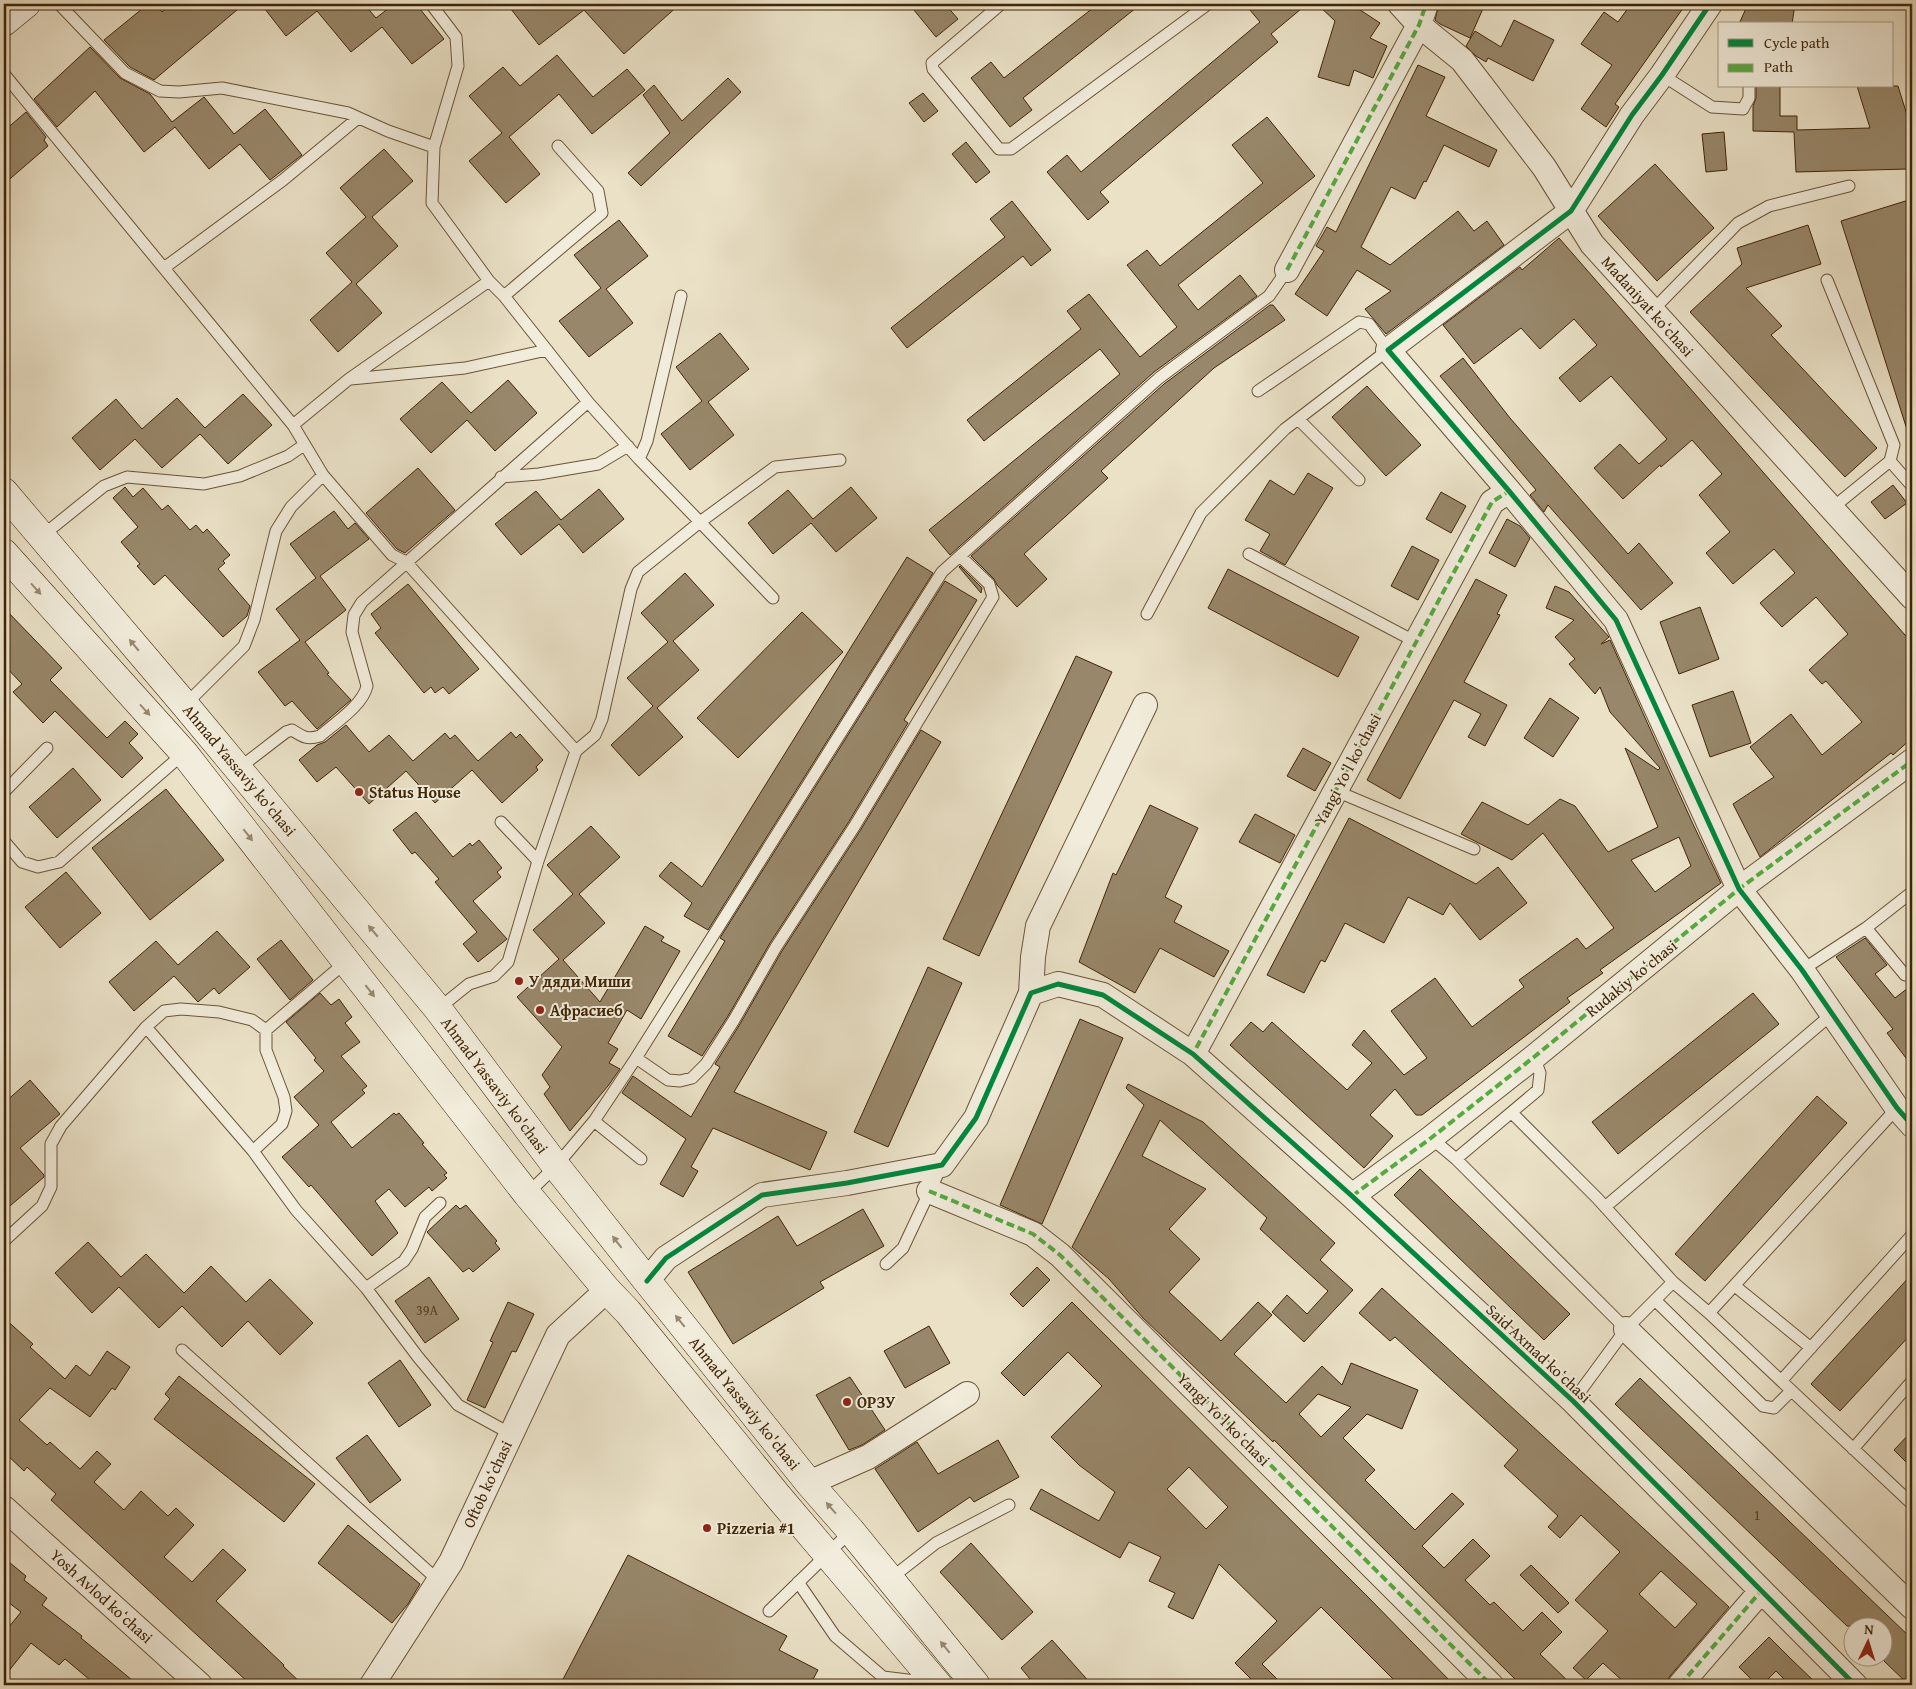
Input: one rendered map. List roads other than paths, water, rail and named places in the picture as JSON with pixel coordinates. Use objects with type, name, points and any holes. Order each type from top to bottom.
[{"type":"main road","points":[[4,22],[26,4]]},
{"type":"main road","name":"Ahmad Yassaviy ko'chasi","points":[[4,492],[185,704],[438,1008],[556,1166],[647,1281],[809,1483],[851,1531],[976,1685]]},
{"type":"main road","name":"Ahmad Yassaviy ko'chasi","points":[[4,553],[184,753],[527,1194],[607,1290],[628,1312],[827,1554],[937,1684]]},
{"type":"street","name":"Madaniyat koʻchasi","points":[[1400,4],[1422,15],[1462,60],[1544,167],[1592,244],[1912,597]]},
{"type":"street","points":[[1710,4],[1662,75],[1632,115],[1571,211],[1388,350],[1616,620],[1739,889],[1802,970],[1905,1117]]},
{"type":"street","points":[[1286,270],[1422,15]]},
{"type":"street","name":"Yangi Yoʻl koʻchasi","points":[[1193,1054],[1492,502],[1509,491]]},
{"type":"street","points":[[647,1281],[666,1258],[762,1195],[847,1183],[942,1165],[976,1118],[1031,993],[1033,957],[1038,926],[1145,705]]},
{"type":"street","name":"Rudakiy koʻchasi","points":[[1352,1196],[1431,1138],[1534,1057],[1739,889],[1912,761]]},
{"type":"street","name":"Said Axmad koʻchasi","points":[[1031,993],[1058,984],[1103,995],[1193,1054],[1352,1196],[1573,1401],[1855,1685]]},
{"type":"street","name":"Yangi Yoʻl koʻchasi","points":[[930,1191],[1033,1234],[1060,1255],[1491,1685]]},
{"type":"street","name":"Oftob koʻchasi","points":[[372,1685],[451,1562],[558,1335],[607,1290]]},
{"type":"street","points":[[1626,1330],[1912,1607]]},
{"type":"street","points":[[809,1483],[868,1457],[967,1394]]},
{"type":"street","name":"Yosh Avlod koʻchasi","points":[[4,1508],[200,1685]]},
{"type":"street","points":[[1680,1685],[1761,1591]]},
{"type":"lane","points":[[59,4],[125,73],[160,91],[179,92],[222,88],[348,113],[434,147]]},
{"type":"lane","points":[[431,4],[456,37],[458,66],[434,147],[432,203],[489,281],[504,296],[588,402],[773,598]]},
{"type":"lane","points":[[1001,4],[932,63],[933,69],[998,148],[1011,149],[1208,4]]},
{"type":"lane","points":[[4,74],[293,425],[323,475],[392,555],[406,562],[576,751]]},
{"type":"lane","points":[[1662,75],[1712,107],[1743,109],[1749,98],[1749,88]]},
{"type":"lane","points":[[164,268],[283,180],[358,118]]},
{"type":"lane","points":[[504,296],[602,213],[598,191],[558,146]]},
{"type":"lane","points":[[1652,311],[1738,223],[1769,206],[1849,186]]},
{"type":"lane","points":[[527,1194],[556,1166],[594,1122],[942,572],[1159,378],[1269,296],[1286,270]]},
{"type":"lane","points":[[1827,280],[1894,445],[1890,461],[1831,509]]},
{"type":"lane","points":[[293,425],[349,379],[489,281]]},
{"type":"lane","points":[[640,459],[647,442],[681,296]]},
{"type":"lane","points":[[1147,614],[1202,513],[1285,429],[1388,350],[1369,324],[1358,322],[1258,391]]},
{"type":"lane","points":[[349,379],[465,368],[546,350]]},
{"type":"lane","points":[[238,769],[286,732],[292,730],[304,739],[320,736],[360,702],[366,693],[367,686],[352,632],[354,615],[362,602],[588,402]]},
{"type":"lane","points":[[1298,419],[1359,480]]},
{"type":"lane","points":[[42,536],[104,486],[127,476],[204,484],[240,476],[288,456],[304,445]]},
{"type":"lane","points":[[501,478],[598,464],[628,446]]},
{"type":"lane","points":[[438,1008],[469,984],[494,976],[508,962],[538,861],[576,751],[595,735],[602,719],[631,589],[638,572],[700,522],[775,467],[840,460]]},
{"type":"lane","points":[[1890,461],[1912,486]]},
{"type":"lane","points":[[185,704],[244,646],[254,620],[276,531],[292,507],[323,475]]},
{"type":"lane","points":[[1249,554],[1416,642]]},
{"type":"lane","points":[[636,1058],[668,1080],[680,1081],[692,1078],[706,1064],[776,947],[854,827],[993,597],[989,584],[960,556]]},
{"type":"lane","points":[[4,792],[47,748]]},
{"type":"lane","points":[[4,841],[22,862],[38,867],[58,862],[184,753]]},
{"type":"lane","points":[[1336,791],[1474,850]]},
{"type":"lane","points":[[501,822],[538,861]]},
{"type":"lane","points":[[1802,970],[1866,928],[1912,892]]},
{"type":"lane","points":[[1866,928],[1905,975]]},
{"type":"lane","points":[[253,1151],[282,1124],[286,1110],[284,1098],[266,1050],[266,1030],[347,961]]},
{"type":"lane","points":[[4,1241],[42,1206],[50,1187],[51,1144],[61,1126],[146,1027],[164,1011],[181,1009],[219,1012],[252,1020],[266,1030]]},
{"type":"lane","points":[[1605,1207],[1832,1014]]},
{"type":"lane","points":[[146,1027],[253,1151],[296,1210],[366,1288],[458,1405],[511,1434]]},
{"type":"lane","points":[[1456,1160],[1538,1090],[1540,1073],[1534,1057]]},
{"type":"lane","points":[[1512,1112],[1605,1207],[1673,1282],[1709,1313],[1912,1504]]},
{"type":"lane","points":[[1709,1313],[1905,1117]]},
{"type":"lane","points":[[594,1122],[641,1159]]},
{"type":"lane","points":[[1431,1138],[1456,1160],[1626,1330]]},
{"type":"lane","points":[[886,1264],[903,1248],[942,1165]]},
{"type":"lane","points":[[366,1288],[404,1261],[412,1248],[425,1217],[440,1203]]},
{"type":"lane","points":[[1781,1381],[1912,1235]]},
{"type":"lane","points":[[1573,1401],[1626,1330],[1673,1282]]},
{"type":"lane","points":[[1735,1286],[1811,1348]]},
{"type":"lane","points":[[1655,1300],[1763,1406],[1774,1408],[1791,1391]]},
{"type":"lane","points":[[182,1350],[439,1581]]},
{"type":"lane","points":[[1853,1449],[1912,1381]]},
{"type":"lane","points":[[890,1579],[936,1543],[1009,1504]]},
{"type":"lane","points":[[769,1611],[851,1531]]},
{"type":"lane","points":[[798,1582],[835,1636],[883,1677],[937,1684]]},
{"type":"place","name":"Status House","points":[[359,792]]},
{"type":"place","name":"У дяди Миши","points":[[519,981]]},
{"type":"place","name":"Афрасиеб","points":[[540,1010]]},
{"type":"place","name":"ОРЗУ","points":[[847,1402]]},
{"type":"place","name":"Pizzeria #1","points":[[707,1528]]}]
